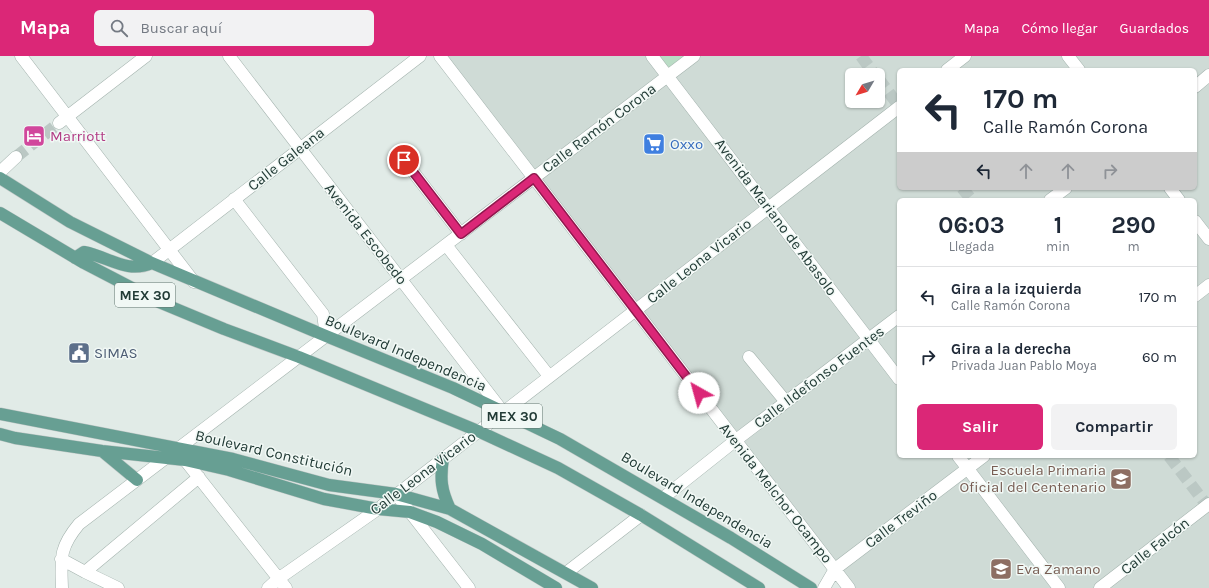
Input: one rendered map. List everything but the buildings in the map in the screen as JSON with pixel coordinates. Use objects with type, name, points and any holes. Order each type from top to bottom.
[{"type":"main road","name":"Boulevard Independencia","points":[[0,178],[70,222],[152,263],[194,282],[453,388],[560,439],[731,538],[811,588]]},
{"type":"main road","name":"MEX 30","points":[[0,213],[75,258],[159,302],[224,329],[299,357],[478,431],[558,468],[640,515],[759,588]]},
{"type":"main road","points":[[75,258],[84,252],[93,253],[130,267],[143,267],[152,263]]},
{"type":"main road","name":"Boulevard Constitución","points":[[0,414],[233,459],[329,485],[396,494],[450,509],[592,588]]},
{"type":"main road","name":"Boulevard Constitución","points":[[0,434],[15,438],[102,451],[185,460],[229,470],[324,499],[410,512],[437,522],[482,544],[550,587]]},
{"type":"main road","points":[[102,451],[137,480]]},
{"type":"main road","points":[[443,458],[440,473],[441,486],[443,495],[450,509]]},
{"type":"street","points":[[21,56],[63,120],[194,282]]},
{"type":"street","points":[[63,120],[146,56]]},
{"type":"street","name":"Avenida Escobedo","points":[[229,56],[503,412]]},
{"type":"street","name":"Calle Galeana","points":[[152,263],[420,56]]},
{"type":"street","name":"Avenida Melchor Ocampo","points":[[440,56],[849,588]]},
{"type":"street","name":"Avenida Mariano de Abasolo","points":[[652,56],[897,376]]},
{"type":"street","name":"Calle Ramón Corona","points":[[62,588],[61,559],[63,548],[69,536],[79,524],[694,56]]},
{"type":"street","points":[[950,68],[965,56]]},
{"type":"street","points":[[1068,56],[1077,68]]},
{"type":"street","points":[[1197,85],[1209,75]]},
{"type":"street","name":"Calle Leona Vicario","points":[[268,588],[282,583],[897,109]]},
{"type":"street","points":[[0,172],[16,157]]},
{"type":"street","points":[[404,160],[461,234]]},
{"type":"street","points":[[1053,198],[1063,190]]},
{"type":"street","points":[[234,199],[323,314],[326,336]]},
{"type":"street","points":[[1197,224],[1209,239]]},
{"type":"street","points":[[446,245],[549,376]]},
{"type":"street","points":[[1197,294],[1209,285]]},
{"type":"street","name":"Calle Ildefonso Fuentes","points":[[663,498],[736,440],[897,318]]},
{"type":"street","points":[[749,357],[786,402]]},
{"type":"street","points":[[180,448],[180,452],[185,460],[282,583]]},
{"type":"street","points":[[960,458],[1059,588]]},
{"type":"street","name":"Calle Treviño","points":[[824,588],[835,569],[981,458]]},
{"type":"street","points":[[85,572],[199,477]]},
{"type":"street","points":[[396,494],[469,588]]},
{"type":"street","name":"Calle Falcón","points":[[1100,588],[1209,504]]},
{"type":"street","points":[[566,573],[640,515]]},
{"type":"street","points":[[61,559],[118,588]]},
{"type":"shaded area","points":[[444,56],[1209,56],[1209,588],[853,588]]},
{"type":"green space","points":[[653,56],[693,56],[668,75]]},
{"type":"tunnel","points":[[861,56],[870,68]]},
{"type":"tunnel","points":[[885,87],[897,103]]},
{"type":"tunnel","points":[[16,157],[59,123]]},
{"type":"tunnel","points":[[964,190],[970,198]]},
{"type":"tunnel","points":[[1171,458],[1209,508]]},
{"type":"place","name":"Marriott","points":[[34,136]]},
{"type":"place","name":"Oxxo","points":[[654,144]]},
{"type":"place","name":"SIMAS","points":[[79,353]]},
{"type":"place","name":"Escuela Primaria Oficial del Centenario","points":[[1121,479]]},
{"type":"place","name":"Eva Zamano","points":[[1001,569]]},
{"type":"route","points":[[404,160],[461,234],[534,178],[699,393]]}]
